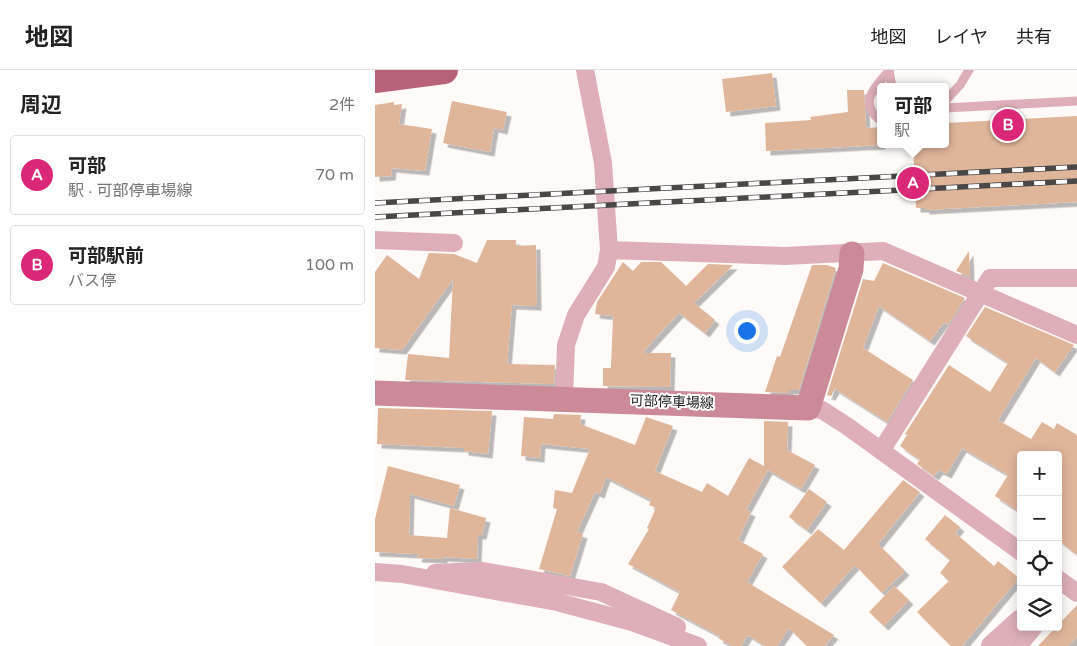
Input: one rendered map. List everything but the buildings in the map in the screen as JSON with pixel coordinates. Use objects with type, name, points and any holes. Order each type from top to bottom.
[{"type":"highway","points":[[375,79],[444,70]]},
{"type":"main road","points":[[808,408],[851,269],[852,254]]},
{"type":"main road","name":"可部停車場線","points":[[375,393],[564,398],[808,408]]},
{"type":"street","points":[[564,398],[566,345],[576,315],[605,267],[609,250],[603,163],[585,70]]},
{"type":"street","points":[[376,244],[455,243]]},
{"type":"street","points":[[609,250],[785,256],[883,251],[1077,335]]},
{"type":"street","points":[[881,451],[990,278],[1077,278]]},
{"type":"street","points":[[808,408],[822,410],[1017,549]]},
{"type":"street","points":[[402,574],[483,571],[601,592],[682,630],[707,646]]},
{"type":"street","points":[[375,572],[402,574],[557,602],[632,622],[698,646]]},
{"type":"street","points":[[1062,582],[1077,593]]},
{"type":"street","points":[[992,646],[1017,624]]},
{"type":"street","points":[[1018,646],[1031,631]]},
{"type":"lane","points":[[889,70],[892,83]]},
{"type":"lane","points":[[878,83],[889,70]]},
{"type":"lane","points":[[949,97],[960,85],[969,70]]},
{"type":"lane","points":[[877,85],[872,91],[869,102],[872,113],[877,117]]},
{"type":"lane","points":[[949,108],[1077,101]]},
{"type":"railway","points":[[375,203],[1077,167]]},
{"type":"railway","points":[[375,217],[1077,181]]},
{"type":"place","name":"可部駅前","points":[[1008,125]]},
{"type":"place","name":"可部","points":[[913,183]]}]
